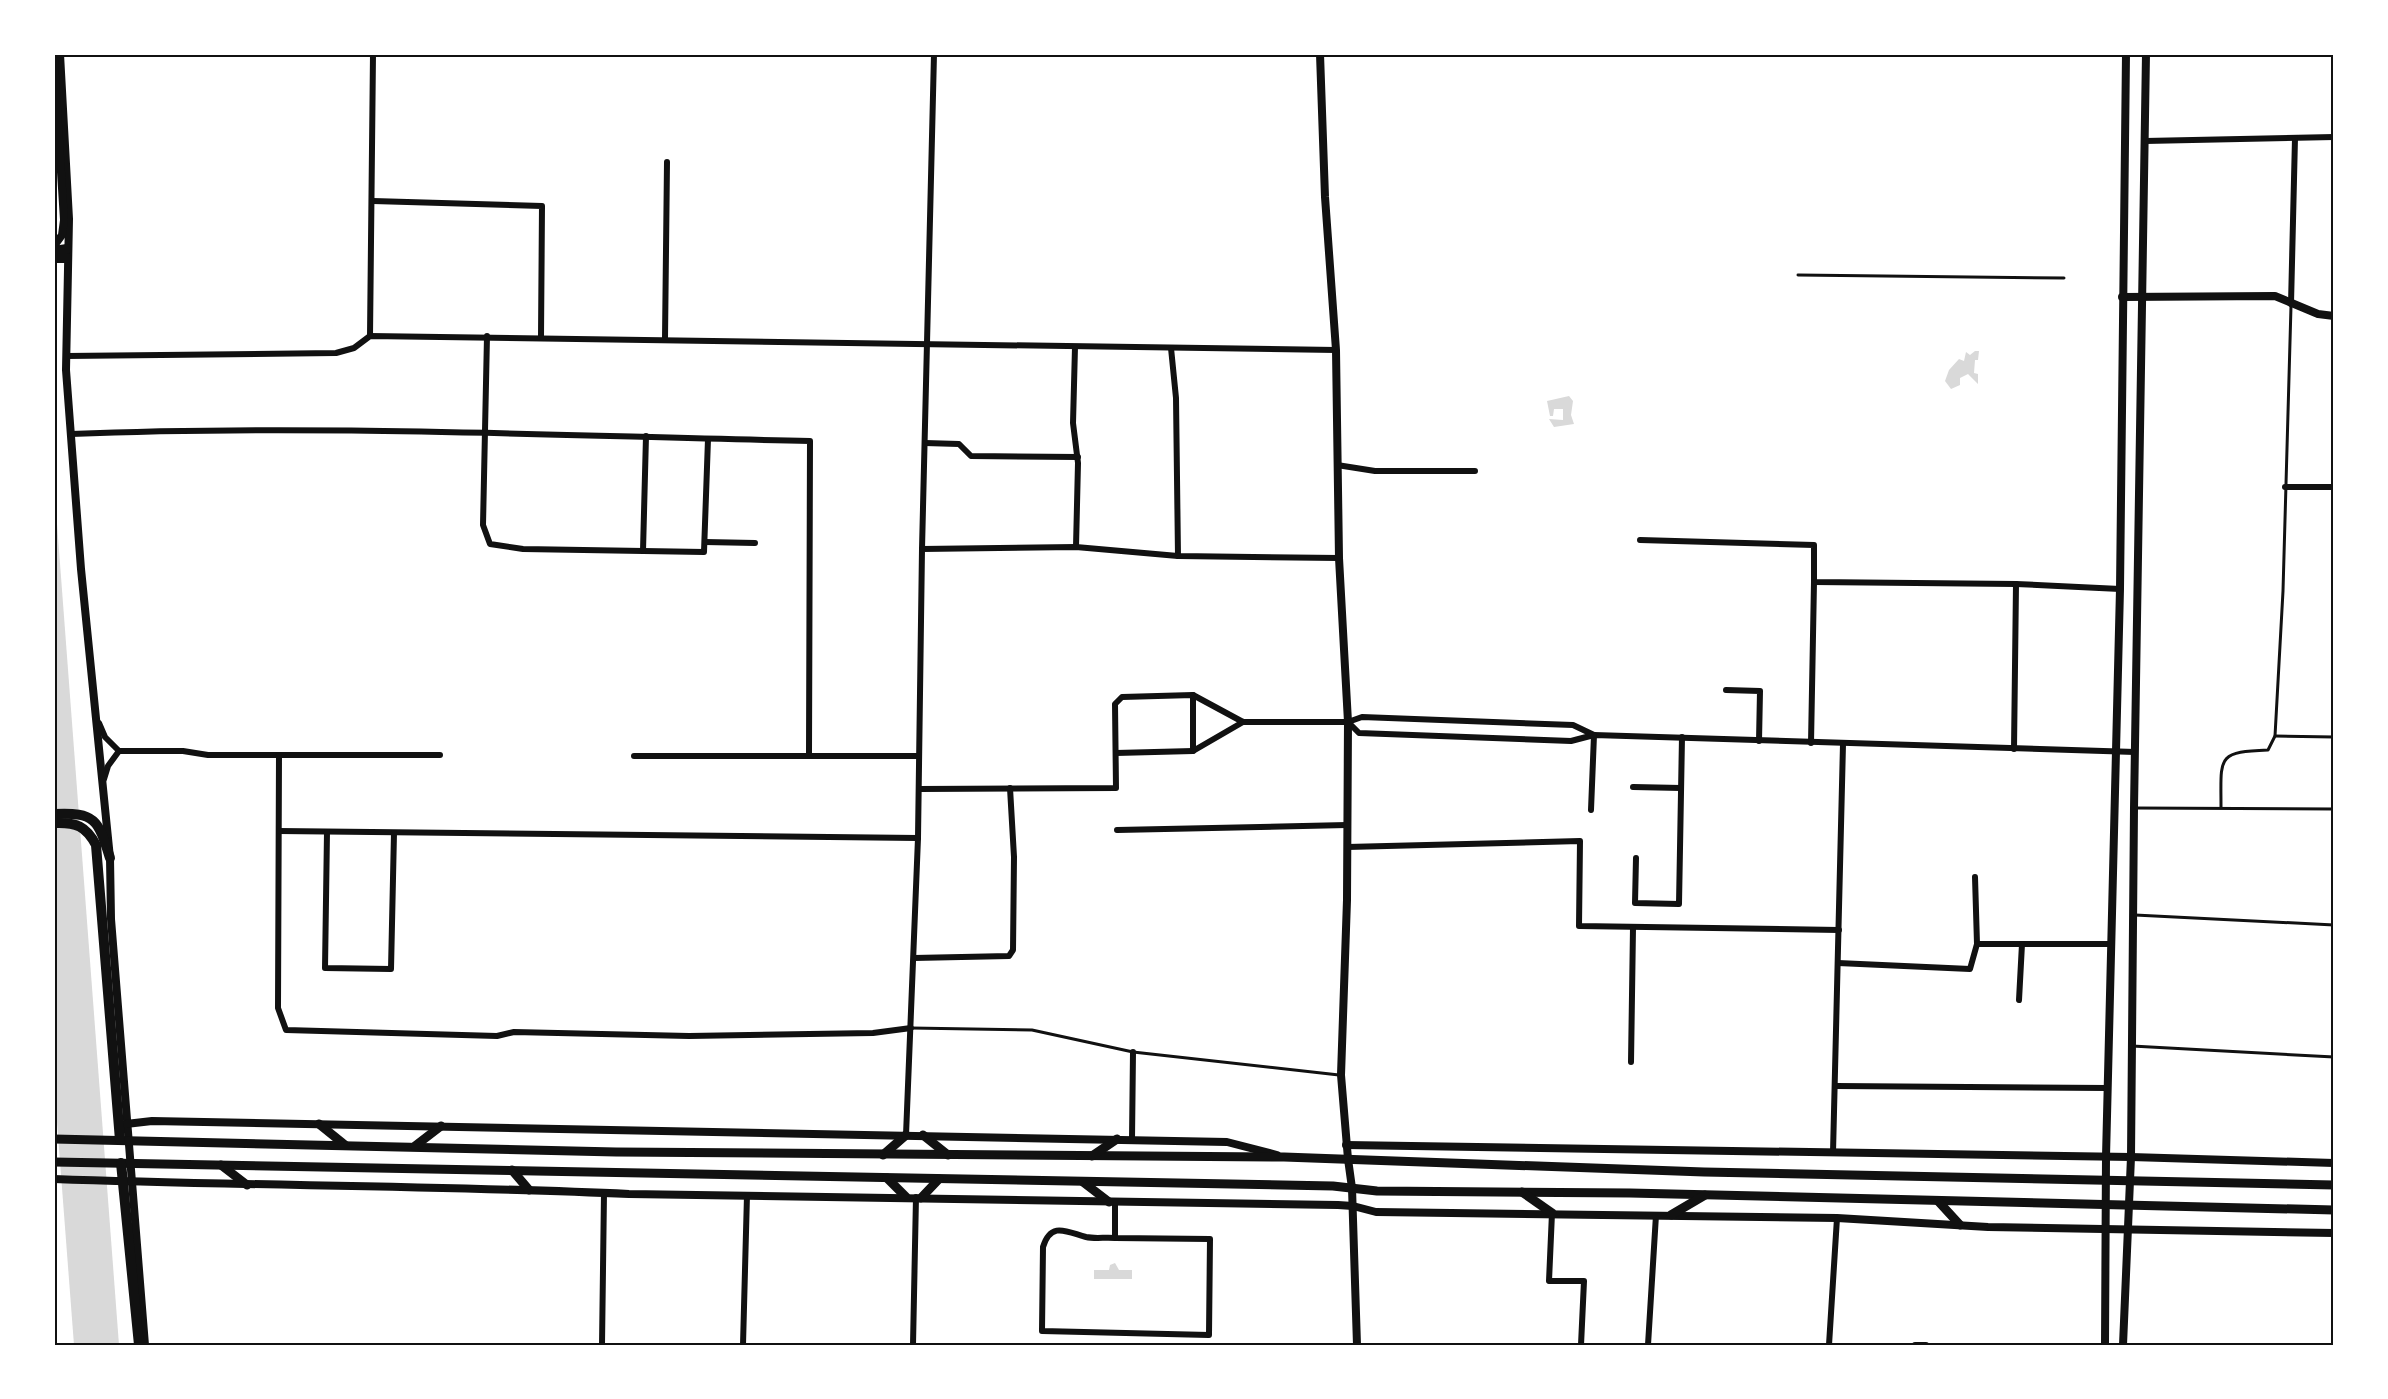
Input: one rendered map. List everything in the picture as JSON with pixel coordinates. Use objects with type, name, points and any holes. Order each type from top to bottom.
[{"type":"highway","points":[[54,248],[67,254]]},
{"type":"highway","points":[[54,258],[67,254]]},
{"type":"highway","points":[[54,814],[86,815],[99,826],[110,858]]},
{"type":"highway","points":[[54,823],[67,822],[87,830],[96,845],[119,1140]]},
{"type":"highway","points":[[120,1163],[127,1181],[139,1345]]},
{"type":"main road","points":[[2105,1345],[2110,944],[2120,589],[2126,54]]},
{"type":"main road","points":[[2123,1345],[2127,1206],[2131,1157],[2146,54]]},
{"type":"main road","points":[[54,60],[64,220],[62,235],[54,248]]},
{"type":"main road","points":[[319,1124],[345,1145]]},
{"type":"main road","points":[[415,1146],[441,1126]]},
{"type":"main road","points":[[883,1155],[906,1135]]},
{"type":"main road","points":[[923,1135],[948,1155]]},
{"type":"main road","points":[[54,1139],[883,1155],[1284,1157],[1727,1173],[2130,1179],[2334,1185]]},
{"type":"main road","points":[[1091,1157],[1117,1139]]},
{"type":"main road","points":[[1348,1159],[1353,1206],[1357,1345]]},
{"type":"main road","points":[[54,1162],[1333,1186],[1377,1191],[1705,1195],[2334,1210]]},
{"type":"main road","points":[[221,1165],[247,1185]]},
{"type":"main road","points":[[512,1170],[529,1190]]},
{"type":"main road","points":[[887,1178],[906,1197]]},
{"type":"main road","points":[[919,1197],[939,1179]]},
{"type":"main road","points":[[1083,1182],[1112,1202]]},
{"type":"main road","points":[[1522,1192],[1552,1213]]},
{"type":"main road","points":[[1671,1215],[1705,1195]]},
{"type":"main road","points":[[1938,1201],[1960,1225]]},
{"type":"street","points":[[60,54],[69,219],[66,356],[81,569],[110,858],[111,919],[126,1124],[119,1140],[120,1163]]},
{"type":"street","points":[[370,336],[373,54]]},
{"type":"street","points":[[906,1135],[918,838],[922,549],[934,54]]},
{"type":"street","points":[[1320,54],[1325,196],[1336,350],[1339,558],[1348,722],[1341,1075],[1348,1159]]},
{"type":"street","points":[[2145,141],[2334,137]]},
{"type":"street","points":[[2291,304],[2295,138]]},
{"type":"street","points":[[665,339],[667,162]]},
{"type":"street","points":[[373,201],[542,206],[541,338]]},
{"type":"street","points":[[2122,297],[2275,296],[2318,314],[2334,316]]},
{"type":"street","points":[[66,356],[336,353],[354,348],[370,336],[1336,350]]},
{"type":"street","points":[[487,336],[483,525],[490,544],[522,549],[704,552],[708,439]]},
{"type":"street","points":[[1075,347],[1073,423],[1078,457],[1076,547]]},
{"type":"street","points":[[1171,348],[1176,398],[1178,556]]},
{"type":"street","points":[[71,434],[147,430],[485,431],[810,441],[809,755]]},
{"type":"street","points":[[643,551],[646,436]]},
{"type":"street","points":[[925,443],[959,444],[971,456],[1078,457]]},
{"type":"street","points":[[1337,465],[1375,471],[1475,471]]},
{"type":"street","points":[[2285,487],[2334,487]]},
{"type":"street","points":[[1640,540],[1814,545],[1811,743]]},
{"type":"street","points":[[705,542],[755,543]]},
{"type":"street","points":[[922,549],[1076,547],[1178,556],[1339,558]]},
{"type":"street","points":[[1814,582],[2016,584],[2120,589]]},
{"type":"street","points":[[2014,749],[2016,584]]},
{"type":"street","points":[[1726,690],[1760,691],[1759,741]]},
{"type":"street","points":[[919,789],[1116,788],[1115,704],[1122,697],[1193,694],[1243,722],[1348,722],[1362,717],[1573,725],[1594,735]]},
{"type":"street","points":[[1193,694],[1193,751]]},
{"type":"street","points":[[95,699],[101,730],[110,744],[119,751],[279,755],[440,755]]},
{"type":"street","points":[[1116,753],[1193,751],[1243,722]]},
{"type":"street","points":[[1348,722],[1359,733],[1571,741],[1594,735],[2135,752]]},
{"type":"street","points":[[1592,810],[1594,735]]},
{"type":"street","points":[[1636,858],[1635,903],[1679,904],[1682,738]]},
{"type":"street","points":[[1833,1153],[1843,744]]},
{"type":"street","points":[[102,785],[108,766],[119,751]]},
{"type":"street","points":[[279,755],[278,1008],[286,1030],[497,1036],[514,1032],[689,1035],[873,1033],[911,1028]]},
{"type":"street","points":[[634,756],[919,756]]},
{"type":"street","points":[[1633,787],[1681,788]]},
{"type":"street","points":[[914,958],[1009,956],[1011,953],[1014,857],[1010,788]]},
{"type":"street","points":[[1117,830],[1347,825]]},
{"type":"street","points":[[279,831],[918,838]]},
{"type":"street","points":[[327,832],[325,968],[391,969],[394,833]]},
{"type":"street","points":[[1347,846],[1580,841],[1580,926],[1839,930]]},
{"type":"street","points":[[1838,963],[1970,969],[1977,944],[1975,877]]},
{"type":"street","points":[[1631,1062],[1633,928]]},
{"type":"street","points":[[1977,944],[2110,944]]},
{"type":"street","points":[[2019,1000],[2022,944]]},
{"type":"street","points":[[1132,1139],[1133,1052]]},
{"type":"street","points":[[1836,1086],[2108,1088]]},
{"type":"street","points":[[126,1124],[152,1121],[1132,1139],[1227,1142],[1284,1157]]},
{"type":"street","points":[[1346,1145],[2131,1157],[2334,1163]]},
{"type":"street","points":[[54,1179],[604,1193],[1353,1206],[1376,1212],[1837,1218],[2106,1230],[2334,1233]]},
{"type":"street","points":[[127,1181],[145,1345]]},
{"type":"street","points":[[602,1345],[604,1193]]},
{"type":"street","points":[[743,1345],[747,1195]]},
{"type":"street","points":[[913,1345],[919,1197]]},
{"type":"street","points":[[1112,1202],[1115,1238]]},
{"type":"street","points":[[1552,1213],[1549,1281],[1584,1281],[1581,1345]]},
{"type":"street","points":[[1648,1345],[1656,1215]]},
{"type":"street","points":[[1829,1345],[1837,1218]]},
{"type":"street","points":[[1062,1230],[1086,1237],[1115,1238],[1210,1239],[1209,1335],[1042,1331],[1043,1246],[1046,1237],[1052,1232],[1062,1230]]},
{"type":"street","points":[[1914,1345],[1926,1345]]},
{"type":"lane","points":[[1798,275],[2064,278]]},
{"type":"lane","points":[[2221,807],[2221,770],[2228,757],[2236,752],[2268,750],[2275,736],[2283,591],[2291,304]]},
{"type":"lane","points":[[2275,736],[2334,737]]},
{"type":"lane","points":[[2134,808],[2334,809]]},
{"type":"lane","points":[[2133,915],[2334,925]]},
{"type":"lane","points":[[911,1028],[1032,1030],[1133,1052],[1341,1075]]},
{"type":"lane","points":[[2132,1046],[2334,1057]]},
{"type":"shaded area","points":[[1979,351],[1978,360],[1975,360],[1974,373],[1978,374],[1978,384],[1968,374],[1960,378],[1960,385],[1951,389],[1945,381],[1949,370],[1959,359],[1964,361],[1966,352],[1970,355]]},
{"type":"shaded area","points":[[1569,396],[1573,401],[1571,415],[1574,424],[1554,427],[1549,419],[1563,420],[1563,409],[1554,409],[1553,416],[1550,416],[1547,401]]},
{"type":"shaded area","points":[[54,484],[119,1345],[74,1345],[54,1083]]},
{"type":"shaded area","points":[[1115,1263],[1119,1270],[1132,1270],[1132,1279],[1094,1279],[1094,1270],[1109,1270],[1110,1265]]}]
